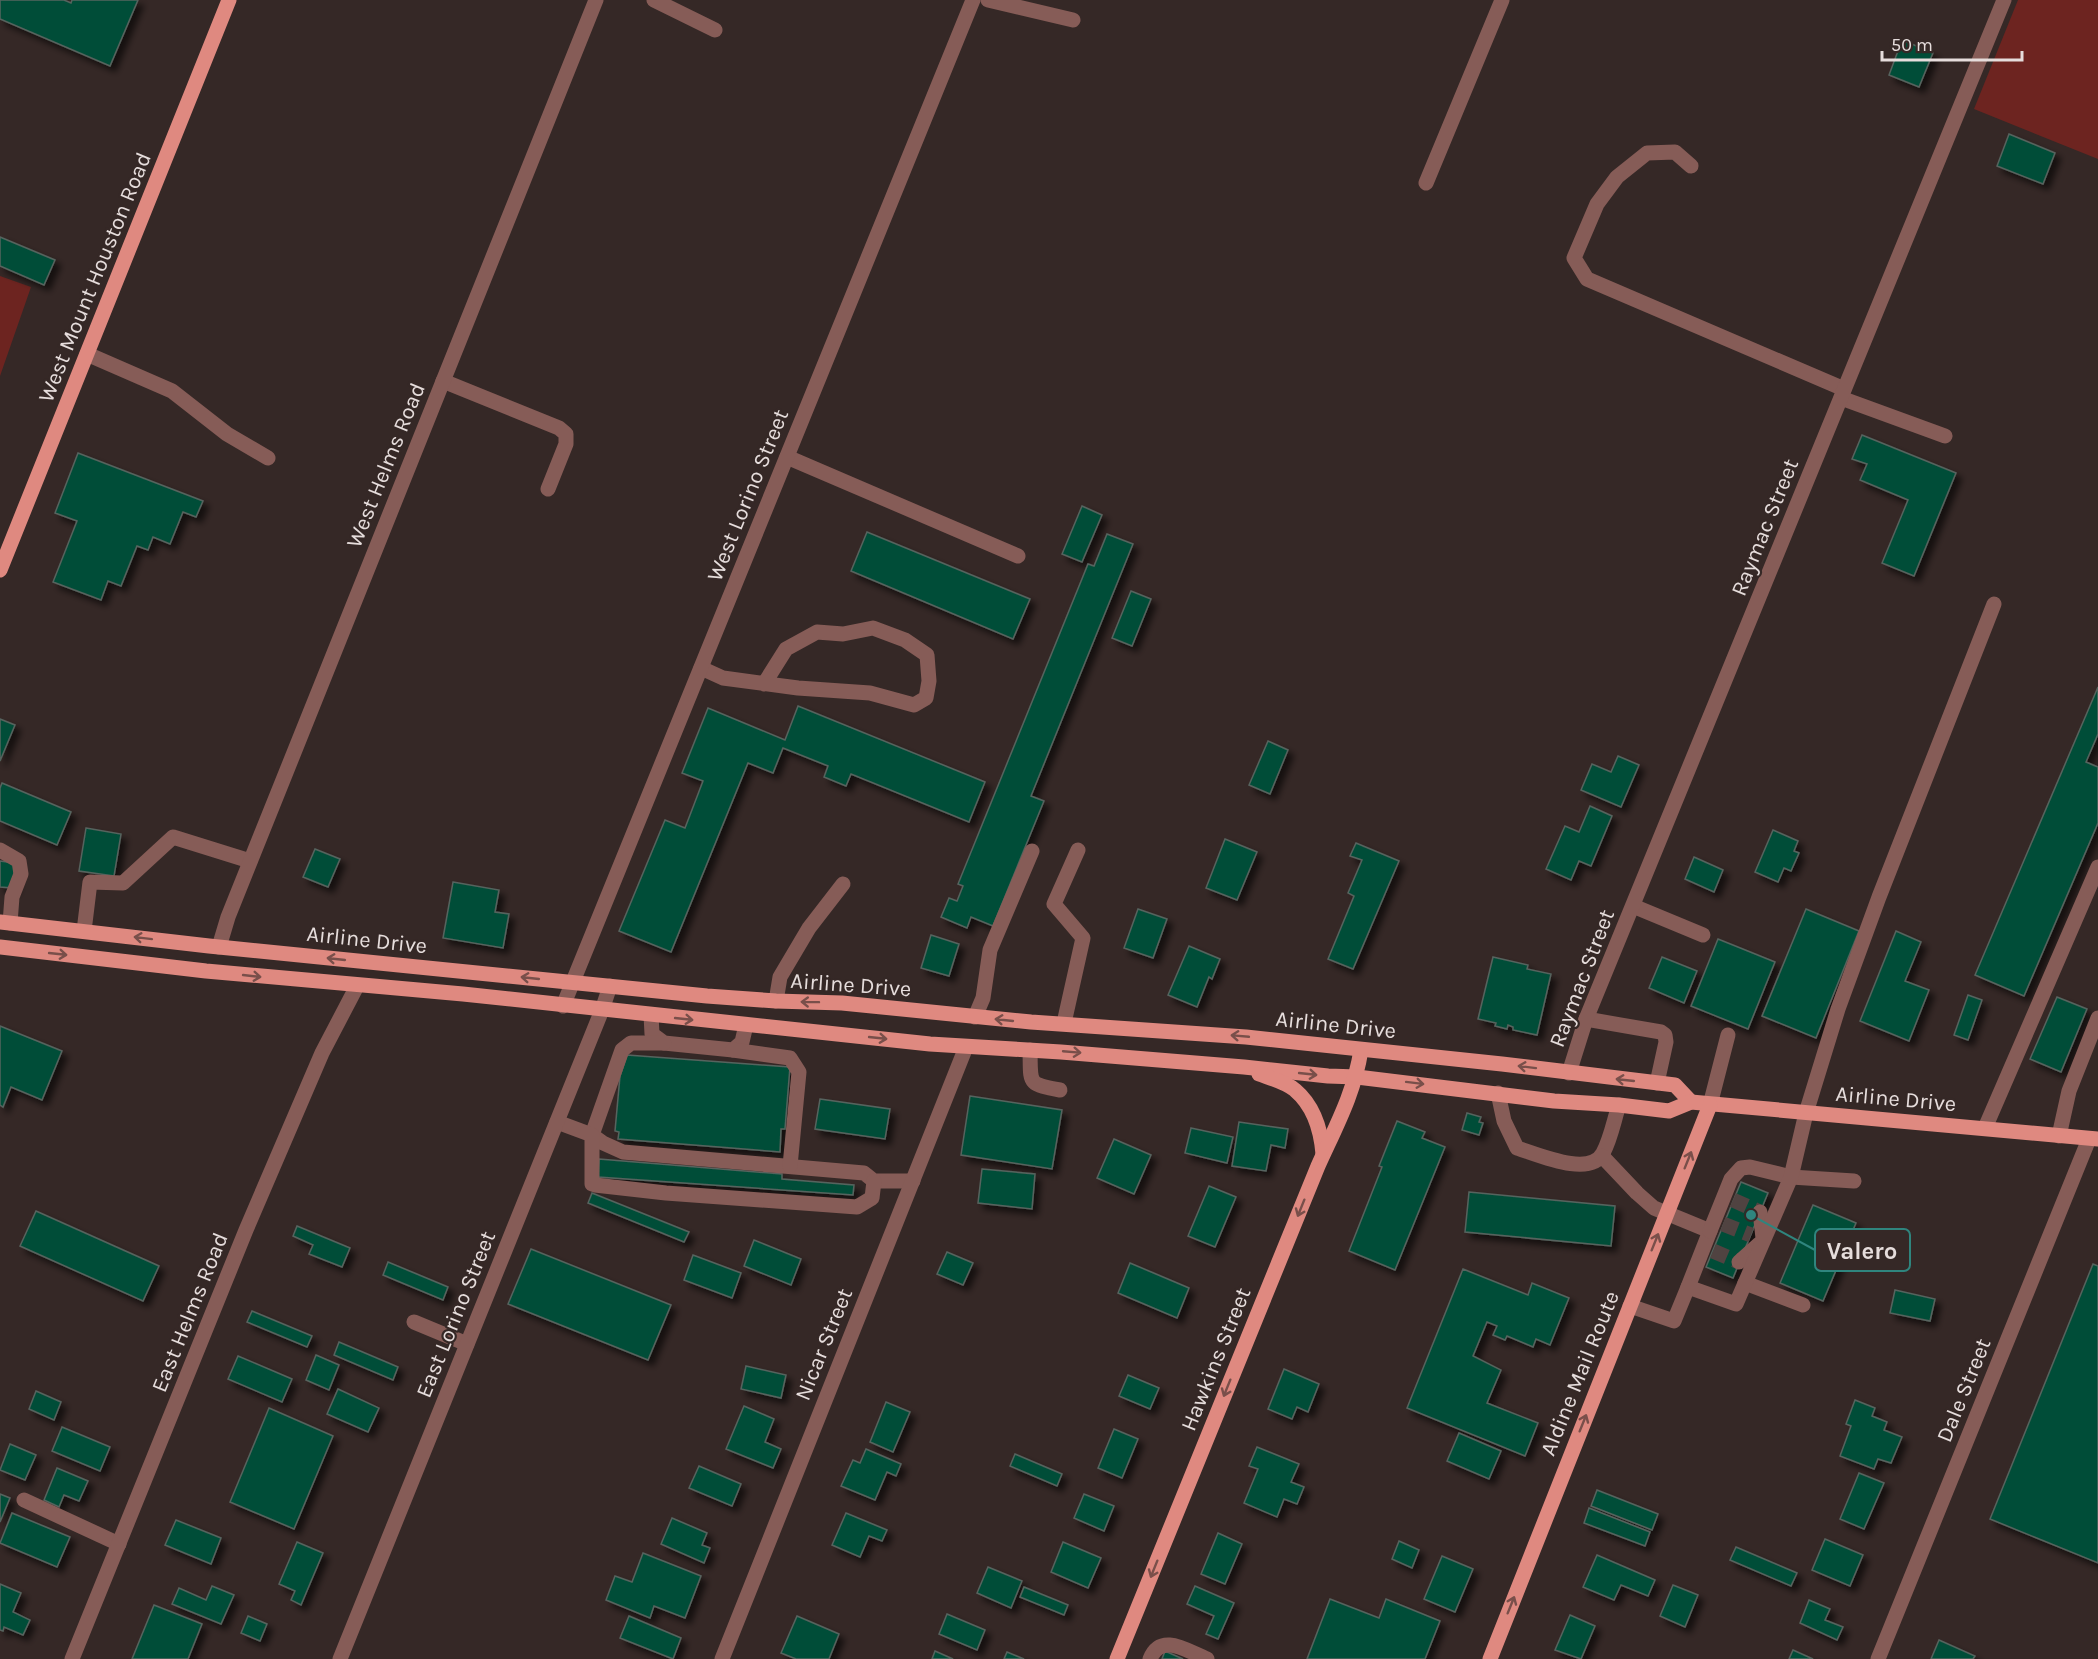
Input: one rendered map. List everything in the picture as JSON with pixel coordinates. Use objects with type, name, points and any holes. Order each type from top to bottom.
[{"type":"main road","name":"West Mount Houston Road","points":[[0,570],[229,0]]},
{"type":"main road","name":"Airline Drive","points":[[5,922],[219,947],[610,986],[1246,1037],[1675,1085],[1691,1102]]},
{"type":"main road","name":"Airline Drive","points":[[0,947],[206,971],[463,994],[966,1047],[1030,1050],[1357,1077],[1554,1101],[1669,1111],[1691,1102],[2093,1139]]},
{"type":"main road","name":"Hawkins Street","points":[[1117,1659],[1323,1154],[1357,1077],[1361,1050]]},
{"type":"main road","points":[[1244,1067],[1294,1089],[1311,1109],[1321,1134],[1323,1154]]},
{"type":"main road","name":"Aldine Mail Route","points":[[1490,1659],[1710,1105]]},
{"type":"street","name":"West Helms Road","points":[[219,947],[250,861],[596,0]]},
{"type":"street","points":[[654,0],[715,30]]},
{"type":"street","name":"West Lorino Street","points":[[563,1006],[973,0]]},
{"type":"street","points":[[988,0],[1073,20]]},
{"type":"street","points":[[1426,183],[1502,0]]},
{"type":"street","name":"Raymac Street","points":[[1569,1073],[1586,1019],[2004,0]]},
{"type":"street","points":[[1691,166],[1675,152],[1647,153],[1617,177],[1597,204],[1574,258],[1587,279],[1843,394],[1945,436]]},
{"type":"street","points":[[87,354],[172,391],[227,435],[268,458]]},
{"type":"street","points":[[443,381],[559,428],[566,434],[566,444],[548,489]]},
{"type":"street","points":[[787,457],[1018,556]]},
{"type":"street","points":[[1739,1262],[1757,1237],[1791,1177],[1806,1113],[1827,1042],[1879,897],[1994,604]]},
{"type":"street","points":[[701,668],[723,678],[764,684],[870,693],[914,705],[926,698],[929,681],[927,655],[905,640],[873,628],[843,634],[817,632],[786,649],[764,684]]},
{"type":"street","points":[[84,931],[90,882],[123,883],[173,837],[250,861]]},
{"type":"street","points":[[0,850],[19,861],[21,874],[6,896],[5,922]]},
{"type":"street","points":[[1064,1023],[1083,938],[1054,904],[1078,850]]},
{"type":"street","points":[[975,1017],[983,998],[990,951],[1032,851]]},
{"type":"street","points":[[1985,1128],[2098,867]]},
{"type":"street","points":[[776,1001],[780,977],[809,928],[843,884]]},
{"type":"street","points":[[1633,906],[1703,935]]},
{"type":"street","name":"East Helms Road","points":[[72,1659],[282,1146],[322,1053],[357,986]]},
{"type":"street","name":"East Lorino Street","points":[[340,1659],[610,986]]},
{"type":"street","points":[[651,1015],[652,1034],[664,1043]]},
{"type":"street","points":[[2059,1136],[2069,1090],[2098,1018]]},
{"type":"street","points":[[1586,1019],[1661,1032],[1665,1035],[1666,1042],[1657,1083]]},
{"type":"street","points":[[733,1050],[742,1042],[746,1025]]},
{"type":"street","points":[[1710,1105],[1728,1035]]},
{"type":"street","points":[[790,1166],[799,1072],[790,1058],[664,1043],[631,1043],[622,1050],[592,1135],[592,1184],[666,1193],[857,1207],[872,1198],[874,1181]]},
{"type":"street","name":"Nicar Street","points":[[722,1659],[966,1047]]},
{"type":"street","points":[[1030,1050],[1032,1080],[1036,1086],[1060,1090]]},
{"type":"street","points":[[1498,1093],[1504,1121],[1517,1148],[1571,1164],[1587,1165],[1602,1156],[1619,1105]]},
{"type":"street","points":[[556,1122],[592,1135],[623,1152],[864,1173],[874,1181],[913,1181]]},
{"type":"street","name":"Dale Street","points":[[1878,1659],[2093,1139]]},
{"type":"street","points":[[1602,1156],[1654,1208],[1666,1214],[1716,1225]]},
{"type":"street","points":[[1630,1306],[1674,1321],[1716,1225],[1731,1179],[1742,1168],[1750,1167],[1791,1177],[1854,1181]]},
{"type":"street","points":[[1713,1251],[1716,1225],[1733,1200]]},
{"type":"street","points":[[1688,1287],[1736,1304],[1745,1283],[1757,1237],[1760,1212]]},
{"type":"street","points":[[1745,1283],[1803,1305]]},
{"type":"street","points":[[414,1322],[467,1344]]},
{"type":"street","points":[[24,1500],[119,1544]]},
{"type":"street","points":[[1150,1659],[1154,1650],[1160,1645],[1167,1644],[1207,1659]]},
{"type":"shaded area","points":[[2018,0],[2098,0],[2098,159],[1974,109]]},
{"type":"shaded area","points":[[0,276],[31,287],[0,376]]},
{"type":"building","points":[[0,0],[64,0],[71,3],[72,0],[138,0],[110,66],[0,19]]},
{"type":"building","points":[[1902,40],[1933,53],[1919,87],[1889,75]]},
{"type":"building","points":[[2009,134],[2055,153],[2043,184],[1997,166]]},
{"type":"building","points":[[0,237],[55,260],[44,285],[0,266]]},
{"type":"building","points":[[1862,435],[1956,473],[1914,576],[1882,563],[1908,500],[1860,480],[1867,464],[1852,459]]},
{"type":"building","points":[[78,453],[203,501],[196,517],[183,512],[170,544],[153,537],[148,550],[137,546],[121,586],[108,581],[101,600],[53,582],[77,521],[55,513]]},
{"type":"building","points":[[1082,506],[1102,515],[1082,562],[1062,554]]},
{"type":"building","points":[[867,532],[1030,599],[1013,639],[851,571]]},
{"type":"building","points":[[1107,534],[1133,544],[1031,796],[1044,801],[993,926],[971,917],[967,928],[941,917],[949,898],[957,901],[963,886],[958,884],[1088,564],[1094,566]]},
{"type":"building","points":[[1131,591],[1151,599],[1132,646],[1112,638]]},
{"type":"building","points":[[2098,687],[2098,734],[2086,762],[2098,767],[2098,823],[2024,996],[1975,975]]},
{"type":"building","points":[[798,706],[985,782],[969,822],[851,774],[846,786],[824,777],[828,766],[783,748],[773,773],[748,763],[671,952],[619,931],[665,820],[685,828],[703,781],[682,773],[708,708],[785,740]]},
{"type":"building","points":[[0,719],[15,725],[0,761]]},
{"type":"building","points":[[1268,741],[1288,750],[1270,794],[1249,785]]},
{"type":"building","points":[[1618,756],[1639,765],[1621,807],[1581,790],[1592,764],[1611,772]]},
{"type":"building","points":[[2,783],[71,812],[57,845],[0,821]]},
{"type":"building","points":[[1590,806],[1612,816],[1591,866],[1579,861],[1571,880],[1546,869],[1565,826],[1579,832]]},
{"type":"building","points":[[86,828],[121,834],[114,876],[79,871]]},
{"type":"building","points":[[1773,830],[1798,841],[1794,851],[1799,853],[1791,871],[1784,868],[1778,882],[1755,872]]},
{"type":"building","points":[[1225,839],[1257,852],[1237,900],[1206,888]]},
{"type":"building","points":[[1356,843],[1399,861],[1353,969],[1328,959],[1354,896],[1348,893],[1362,860],[1350,856]]},
{"type":"building","points":[[315,849],[340,859],[328,887],[303,877]]},
{"type":"building","points":[[1694,857],[1723,870],[1714,892],[1685,879]]},
{"type":"building","points":[[0,861],[15,863],[13,888],[0,887]]},
{"type":"building","points":[[453,882],[499,890],[495,912],[509,914],[503,948],[443,938]]},
{"type":"building","points":[[1138,909],[1167,919],[1153,958],[1124,948]]},
{"type":"building","points":[[1806,909],[1859,931],[1816,1038],[1762,1016]]},
{"type":"building","points":[[1896,931],[1921,942],[1905,981],[1929,990],[1909,1041],[1860,1021]]},
{"type":"building","points":[[931,935],[959,944],[949,976],[921,968]]},
{"type":"building","points":[[1718,939],[1775,962],[1748,1029],[1691,1006]]},
{"type":"building","points":[[1189,946],[1220,959],[1212,979],[1209,977],[1197,1007],[1168,995]]},
{"type":"building","points":[[1493,957],[1528,965],[1527,969],[1551,974],[1537,1035],[1513,1030],[1513,1027],[1508,1025],[1507,1029],[1495,1026],[1496,1023],[1478,1019]]},
{"type":"building","points":[[1662,957],[1697,971],[1684,1003],[1649,988]]},
{"type":"building","points":[[1968,995],[1982,1000],[1968,1040],[1954,1035]]},
{"type":"building","points":[[2057,997],[2087,1009],[2061,1072],[2030,1059]]},
{"type":"building","points":[[0,1026],[62,1051],[42,1100],[11,1087],[3,1107],[0,1105]]},
{"type":"building","points":[[627,1055],[790,1067],[785,1129],[781,1129],[780,1152],[618,1139],[619,1132],[615,1131],[620,1076]]},
{"type":"building","points":[[970,1096],[1062,1110],[1052,1169],[961,1155]]},
{"type":"building","points":[[820,1099],[890,1109],[885,1139],[815,1129]]},
{"type":"building","points":[[1467,1113],[1481,1117],[1479,1122],[1483,1123],[1479,1135],[1462,1130]]},
{"type":"building","points":[[1397,1121],[1425,1132],[1422,1138],[1445,1147],[1395,1270],[1349,1251],[1382,1167],[1379,1166]]},
{"type":"building","points":[[1239,1122],[1288,1129],[1285,1148],[1271,1145],[1266,1171],[1232,1166]]},
{"type":"building","points":[[1191,1128],[1233,1137],[1227,1163],[1185,1153]]},
{"type":"building","points":[[1114,1139],[1151,1155],[1134,1194],[1097,1178]]},
{"type":"building","points":[[599,1159],[782,1174],[782,1179],[854,1185],[853,1195],[598,1177]]},
{"type":"building","points":[[982,1169],[1035,1174],[1032,1209],[978,1203]]},
{"type":"building","points":[[1741,1182],[1768,1193],[1733,1278],[1706,1267]]},
{"type":"building","points":[[1209,1186],[1236,1197],[1215,1247],[1188,1236]]},
{"type":"building","points":[[1469,1192],[1615,1206],[1611,1246],[1465,1232]]},
{"type":"building","points":[[592,1193],[689,1232],[684,1242],[588,1203]]},
{"type":"building","points":[[1813,1205],[1856,1223],[1823,1301],[1780,1283]]},
{"type":"building","points":[[36,1211],[159,1266],[143,1301],[20,1246]]},
{"type":"building","points":[[297,1226],[350,1248],[342,1267],[309,1254],[313,1245],[293,1236]]},
{"type":"building","points":[[754,1240],[801,1259],[791,1285],[744,1266]]},
{"type":"building","points":[[531,1249],[671,1305],[648,1360],[508,1304]]},
{"type":"building","points":[[947,1252],[973,1263],[963,1285],[937,1274]]},
{"type":"building","points":[[693,1255],[741,1273],[732,1298],[684,1280]]},
{"type":"building","points":[[388,1262],[448,1287],[443,1300],[383,1275]]},
{"type":"building","points":[[1130,1263],[1189,1288],[1177,1318],[1118,1293]]},
{"type":"building","points":[[2093,1264],[2098,1266],[2098,1563],[1990,1519]]},
{"type":"building","points":[[1463,1269],[1528,1295],[1532,1283],[1569,1298],[1550,1345],[1536,1339],[1533,1347],[1507,1336],[1505,1340],[1493,1335],[1497,1326],[1487,1322],[1473,1356],[1501,1370],[1487,1403],[1538,1423],[1525,1456],[1407,1408]]},
{"type":"building","points":[[1895,1290],[1935,1299],[1930,1321],[1890,1313]]},
{"type":"building","points":[[252,1311],[312,1336],[307,1347],[247,1322]]},
{"type":"building","points":[[339,1342],[398,1367],[393,1380],[334,1355]]},
{"type":"building","points":[[316,1355],[339,1365],[329,1390],[306,1380]]},
{"type":"building","points":[[238,1356],[292,1379],[282,1402],[228,1379]]},
{"type":"building","points":[[746,1366],[786,1375],[781,1398],[741,1389]]},
{"type":"building","points":[[1284,1369],[1319,1384],[1308,1412],[1297,1407],[1292,1419],[1268,1409]]},
{"type":"building","points":[[1128,1375],[1159,1388],[1150,1409],[1119,1396]]},
{"type":"building","points":[[338,1389],[379,1408],[368,1432],[327,1414]]},
{"type":"building","points":[[36,1391],[61,1402],[54,1420],[29,1409]]},
{"type":"building","points":[[1855,1400],[1875,1408],[1872,1416],[1887,1422],[1884,1430],[1902,1437],[1891,1463],[1878,1459],[1874,1469],[1840,1456],[1851,1426],[1846,1424]]},
{"type":"building","points":[[886,1402],[910,1412],[893,1452],[870,1442]]},
{"type":"building","points":[[744,1406],[774,1419],[765,1442],[781,1449],[773,1468],[726,1449]]},
{"type":"building","points":[[269,1408],[333,1436],[294,1529],[230,1502]]},
{"type":"building","points":[[62,1427],[110,1447],[100,1471],[52,1451]]},
{"type":"building","points":[[1114,1429],[1138,1439],[1122,1478],[1098,1468]]},
{"type":"building","points":[[1459,1433],[1501,1451],[1489,1479],[1447,1461]]},
{"type":"building","points":[[10,1444],[36,1455],[25,1480],[0,1470]]},
{"type":"building","points":[[1257,1447],[1299,1464],[1291,1482],[1304,1487],[1297,1504],[1284,1499],[1277,1517],[1244,1503],[1258,1469],[1249,1466]]},
{"type":"building","points":[[866,1449],[901,1464],[896,1476],[887,1472],[875,1500],[841,1486],[853,1460],[860,1463]]},
{"type":"building","points":[[1015,1454],[1062,1474],[1057,1486],[1010,1466]]},
{"type":"building","points":[[699,1466],[741,1484],[732,1506],[689,1488]]},
{"type":"building","points":[[57,1468],[88,1481],[79,1501],[64,1495],[59,1507],[44,1500]]},
{"type":"building","points":[[1859,1473],[1884,1483],[1864,1529],[1840,1519]]},
{"type":"building","points":[[1597,1490],[1658,1514],[1652,1530],[1591,1506]]},
{"type":"building","points":[[0,1494],[10,1498],[0,1522]]},
{"type":"building","points":[[1084,1494],[1114,1506],[1104,1531],[1074,1518]]},
{"type":"building","points":[[1589,1508],[1650,1532],[1645,1546],[1584,1523]]},
{"type":"building","points":[[12,1513],[70,1537],[57,1567],[0,1543]]},
{"type":"building","points":[[846,1513],[887,1530],[882,1541],[869,1536],[860,1557],[832,1545]]},
{"type":"building","points":[[672,1518],[707,1533],[702,1545],[710,1548],[704,1563],[661,1544]]},
{"type":"building","points":[[176,1520],[221,1538],[211,1564],[165,1545]]},
{"type":"building","points":[[1218,1533],[1242,1544],[1225,1584],[1201,1574]]},
{"type":"building","points":[[1825,1539],[1863,1555],[1850,1586],[1812,1570]]},
{"type":"building","points":[[1399,1541],[1419,1550],[1412,1568],[1392,1559]]},
{"type":"building","points":[[297,1542],[323,1553],[301,1605],[291,1600],[295,1591],[279,1584]]},
{"type":"building","points":[[1063,1542],[1101,1558],[1088,1588],[1051,1572]]},
{"type":"building","points":[[1736,1547],[1797,1573],[1791,1586],[1730,1560]]},
{"type":"building","points":[[643,1553],[701,1576],[685,1618],[654,1606],[650,1618],[606,1600],[615,1576],[632,1582]]},
{"type":"building","points":[[1597,1555],[1655,1580],[1648,1596],[1621,1585],[1614,1600],[1583,1587]]},
{"type":"building","points":[[1442,1556],[1473,1569],[1455,1612],[1424,1599]]},
{"type":"building","points":[[988,1567],[1022,1581],[1011,1608],[977,1593]]},
{"type":"building","points":[[0,1584],[21,1593],[13,1612],[30,1620],[23,1635],[4,1627],[3,1631],[0,1630]]},
{"type":"building","points":[[1673,1585],[1698,1595],[1685,1627],[1660,1616]]},
{"type":"building","points":[[212,1586],[234,1595],[221,1624],[172,1604],[179,1588],[206,1600]]},
{"type":"building","points":[[1195,1586],[1234,1603],[1218,1639],[1206,1634],[1214,1616],[1187,1604]]},
{"type":"building","points":[[1024,1587],[1068,1605],[1064,1615],[1020,1597]]},
{"type":"building","points":[[1330,1599],[1379,1618],[1386,1599],[1440,1621],[1425,1659],[1307,1659]]},
{"type":"building","points":[[1809,1600],[1830,1609],[1825,1620],[1843,1627],[1837,1640],[1800,1623]]},
{"type":"building","points":[[154,1605],[202,1624],[188,1659],[132,1659]]},
{"type":"building","points":[[947,1614],[985,1630],[977,1650],[939,1634]]},
{"type":"building","points":[[1570,1615],[1595,1626],[1581,1659],[1555,1650]]},
{"type":"building","points":[[248,1616],[267,1624],[260,1641],[241,1633]]},
{"type":"building","points":[[629,1616],[681,1638],[673,1659],[620,1638]]},
{"type":"building","points":[[797,1616],[839,1634],[829,1659],[796,1659],[781,1653]]},
{"type":"building","points":[[1939,1640],[1975,1656],[1973,1659],[1931,1659]]},
{"type":"building","points":[[1793,1650],[1813,1659],[1789,1659]]},
{"type":"building","points":[[935,1651],[953,1659],[932,1659]]},
{"type":"building","points":[[1165,1651],[1183,1659],[1162,1659]]},
{"type":"building","points":[[1007,1652],[1024,1659],[1004,1659]]},
{"type":"tunnel","points":[[1733,1200],[1760,1212]]},
{"type":"tunnel","points":[[1723,1224],[1751,1235]]},
{"type":"tunnel","points":[[1713,1251],[1739,1262]]},
{"type":"place","name":"Valero","points":[[1751,1215]]}]
